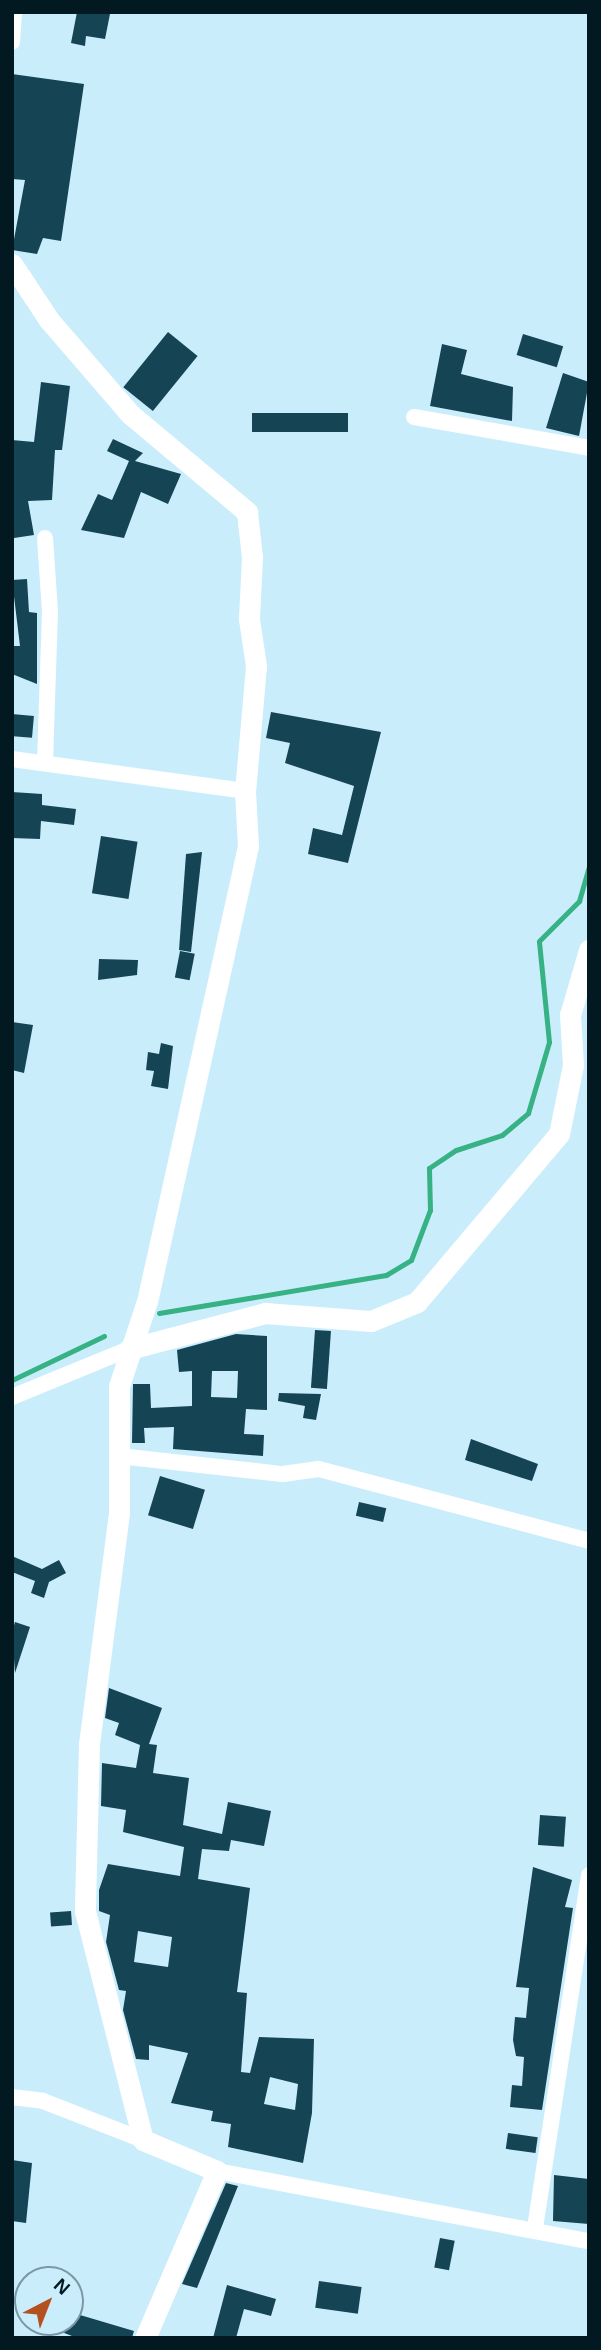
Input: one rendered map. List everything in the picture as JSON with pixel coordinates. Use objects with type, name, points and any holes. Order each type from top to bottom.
[{"type":"street","points":[[12,42],[14,12]]},
{"type":"street","points":[[12,264],[48,320],[121,404],[247,512],[256,666],[245,791],[248,846],[211,1032],[147,1301],[119,1386],[119,1513],[89,1743],[85,1911],[143,2140]]},
{"type":"street","points":[[414,418],[589,448]]},
{"type":"street","points":[[44,538],[50,611],[44,762]]},
{"type":"street","points":[[12,759],[245,791]]},
{"type":"street","points":[[12,1397],[129,1349],[265,1313],[371,1321],[417,1302],[559,1133],[573,1065],[570,1015],[589,950]]},
{"type":"street","points":[[119,1456],[283,1474],[319,1469],[589,1541]]},
{"type":"street","points":[[535,2228],[589,1875]]},
{"type":"street","points":[[12,2097],[43,2101],[217,2171],[535,2228],[589,2241]]},
{"type":"street","points":[[145,2338],[217,2171]]},
{"type":"building","points":[[77,12],[110,14],[105,39],[86,36],[85,46],[71,43]]},
{"type":"building","points":[[12,74],[84,84],[61,241],[43,238],[37,254],[12,250],[25,180],[12,179]]},
{"type":"building","points":[[168,332],[198,356],[153,411],[123,387]]},
{"type":"building","points":[[523,334],[563,346],[557,367],[517,355]]},
{"type":"building","points":[[442,344],[467,350],[461,374],[513,387],[512,421],[430,406]]},
{"type":"building","points":[[563,373],[589,382],[579,436],[546,428]]},
{"type":"building","points":[[41,382],[70,386],[62,450],[55,450],[52,500],[28,501],[34,535],[14,538],[12,440],[34,442]]},
{"type":"building","points":[[252,413],[348,413],[348,432],[252,432]]},
{"type":"building","points":[[113,439],[143,453],[135,461],[181,474],[168,504],[141,492],[124,538],[81,530],[98,494],[112,500],[129,461],[107,451]]},
{"type":"building","points":[[27,579],[29,612],[37,613],[37,684],[12,674],[12,646],[20,646],[12,580]]},
{"type":"building","points":[[271,712],[381,732],[348,863],[308,854],[313,828],[342,835],[354,786],[285,763],[290,743],[266,738]]},
{"type":"building","points":[[12,714],[34,716],[32,738],[12,736]]},
{"type":"building","points":[[12,792],[42,794],[42,805],[76,809],[74,825],[41,821],[40,839],[12,838]]},
{"type":"building","points":[[101,836],[138,842],[128,899],[92,893]]},
{"type":"building","points":[[202,852],[191,952],[179,950],[186,854]]},
{"type":"building","points":[[180,951],[195,954],[190,980],[175,978]]},
{"type":"building","points":[[99,959],[138,960],[137,975],[98,980]]},
{"type":"building","points":[[12,1022],[33,1025],[24,1073],[12,1070]]},
{"type":"building","points":[[161,1043],[173,1046],[168,1089],[151,1086],[154,1071],[146,1070],[148,1052],[159,1054]]},
{"type":"building","points":[[315,1330],[331,1331],[327,1389],[311,1388]]},
{"type":"building","points":[[236,1334],[267,1336],[267,1410],[246,1409],[244,1434],[264,1435],[263,1456],[173,1449],[174,1427],[144,1428],[145,1443],[132,1443],[133,1384],[150,1384],[151,1408],[192,1406],[192,1371],[179,1372],[177,1350]],"holes":[[[212,1371],[238,1371],[237,1398],[211,1397]]]},
{"type":"building","points":[[279,1393],[321,1394],[316,1420],[303,1418],[305,1406],[278,1401]]},
{"type":"building","points":[[471,1439],[538,1464],[532,1481],[465,1460]]},
{"type":"building","points":[[160,1476],[205,1490],[193,1529],[148,1515]]},
{"type":"building","points":[[359,1502],[386,1508],[383,1522],[356,1516]]},
{"type":"building","points":[[12,1556],[42,1569],[59,1560],[66,1573],[49,1582],[44,1598],[31,1593],[35,1581],[12,1572]]},
{"type":"building","points":[[15,1622],[30,1627],[15,1673],[12,1632]]},
{"type":"building","points":[[109,1688],[162,1708],[149,1744],[157,1745],[153,1773],[189,1778],[183,1825],[222,1834],[228,1802],[271,1811],[264,1846],[231,1840],[229,1851],[202,1849],[198,1879],[250,1888],[237,1992],[247,1993],[241,2072],[250,2073],[259,2037],[314,2039],[312,2113],[303,2163],[228,2147],[231,2124],[211,2121],[213,2111],[171,2103],[188,2053],[149,2045],[149,2060],[136,2059],[123,2010],[126,1991],[119,1990],[106,1942],[110,1915],[99,1911],[99,1890],[108,1864],[180,1876],[184,1847],[123,1832],[126,1810],[101,1806],[102,1763],[136,1768],[140,1745],[115,1735],[119,1723],[105,1718]],"holes":[[[138,1931],[172,1937],[168,1967],[134,1962]],[[270,2077],[298,2084],[295,2110],[264,2104]]]},
{"type":"building","points":[[540,1815],[566,1817],[564,1847],[538,1845]]},
{"type":"building","points":[[533,1867],[572,1880],[565,1907],[573,1908],[542,2110],[510,2107],[512,2085],[522,2086],[524,2057],[516,2056],[513,2040],[515,2017],[526,2018],[529,1988],[516,1987]]},
{"type":"building","points":[[71,1911],[72,1925],[51,1926],[50,1912]]},
{"type":"building","points":[[508,2133],[538,2137],[535,2153],[506,2149]]},
{"type":"building","points":[[12,2160],[32,2163],[26,2223],[12,2221]]},
{"type":"building","points":[[554,2175],[589,2179],[589,2224],[553,2221]]},
{"type":"building","points":[[226,2183],[238,2186],[197,2288],[182,2284]]},
{"type":"building","points":[[440,2238],[455,2241],[449,2270],[434,2267]]},
{"type":"building","points":[[319,2281],[362,2287],[358,2314],[315,2308]]},
{"type":"building","points":[[227,2285],[276,2299],[271,2316],[244,2309],[236,2338],[213,2338]]},
{"type":"building","points":[[84,2316],[134,2331],[132,2338],[72,2336],[84,2336]]},
{"type":"waterway","points":[[159,1313],[386,1275],[411,1260],[430,1210],[429,1168],[456,1150],[502,1135],[528,1113],[549,1042],[539,941],[579,901],[589,866]]},
{"type":"waterway","points":[[12,1380],[104,1336]]}]
